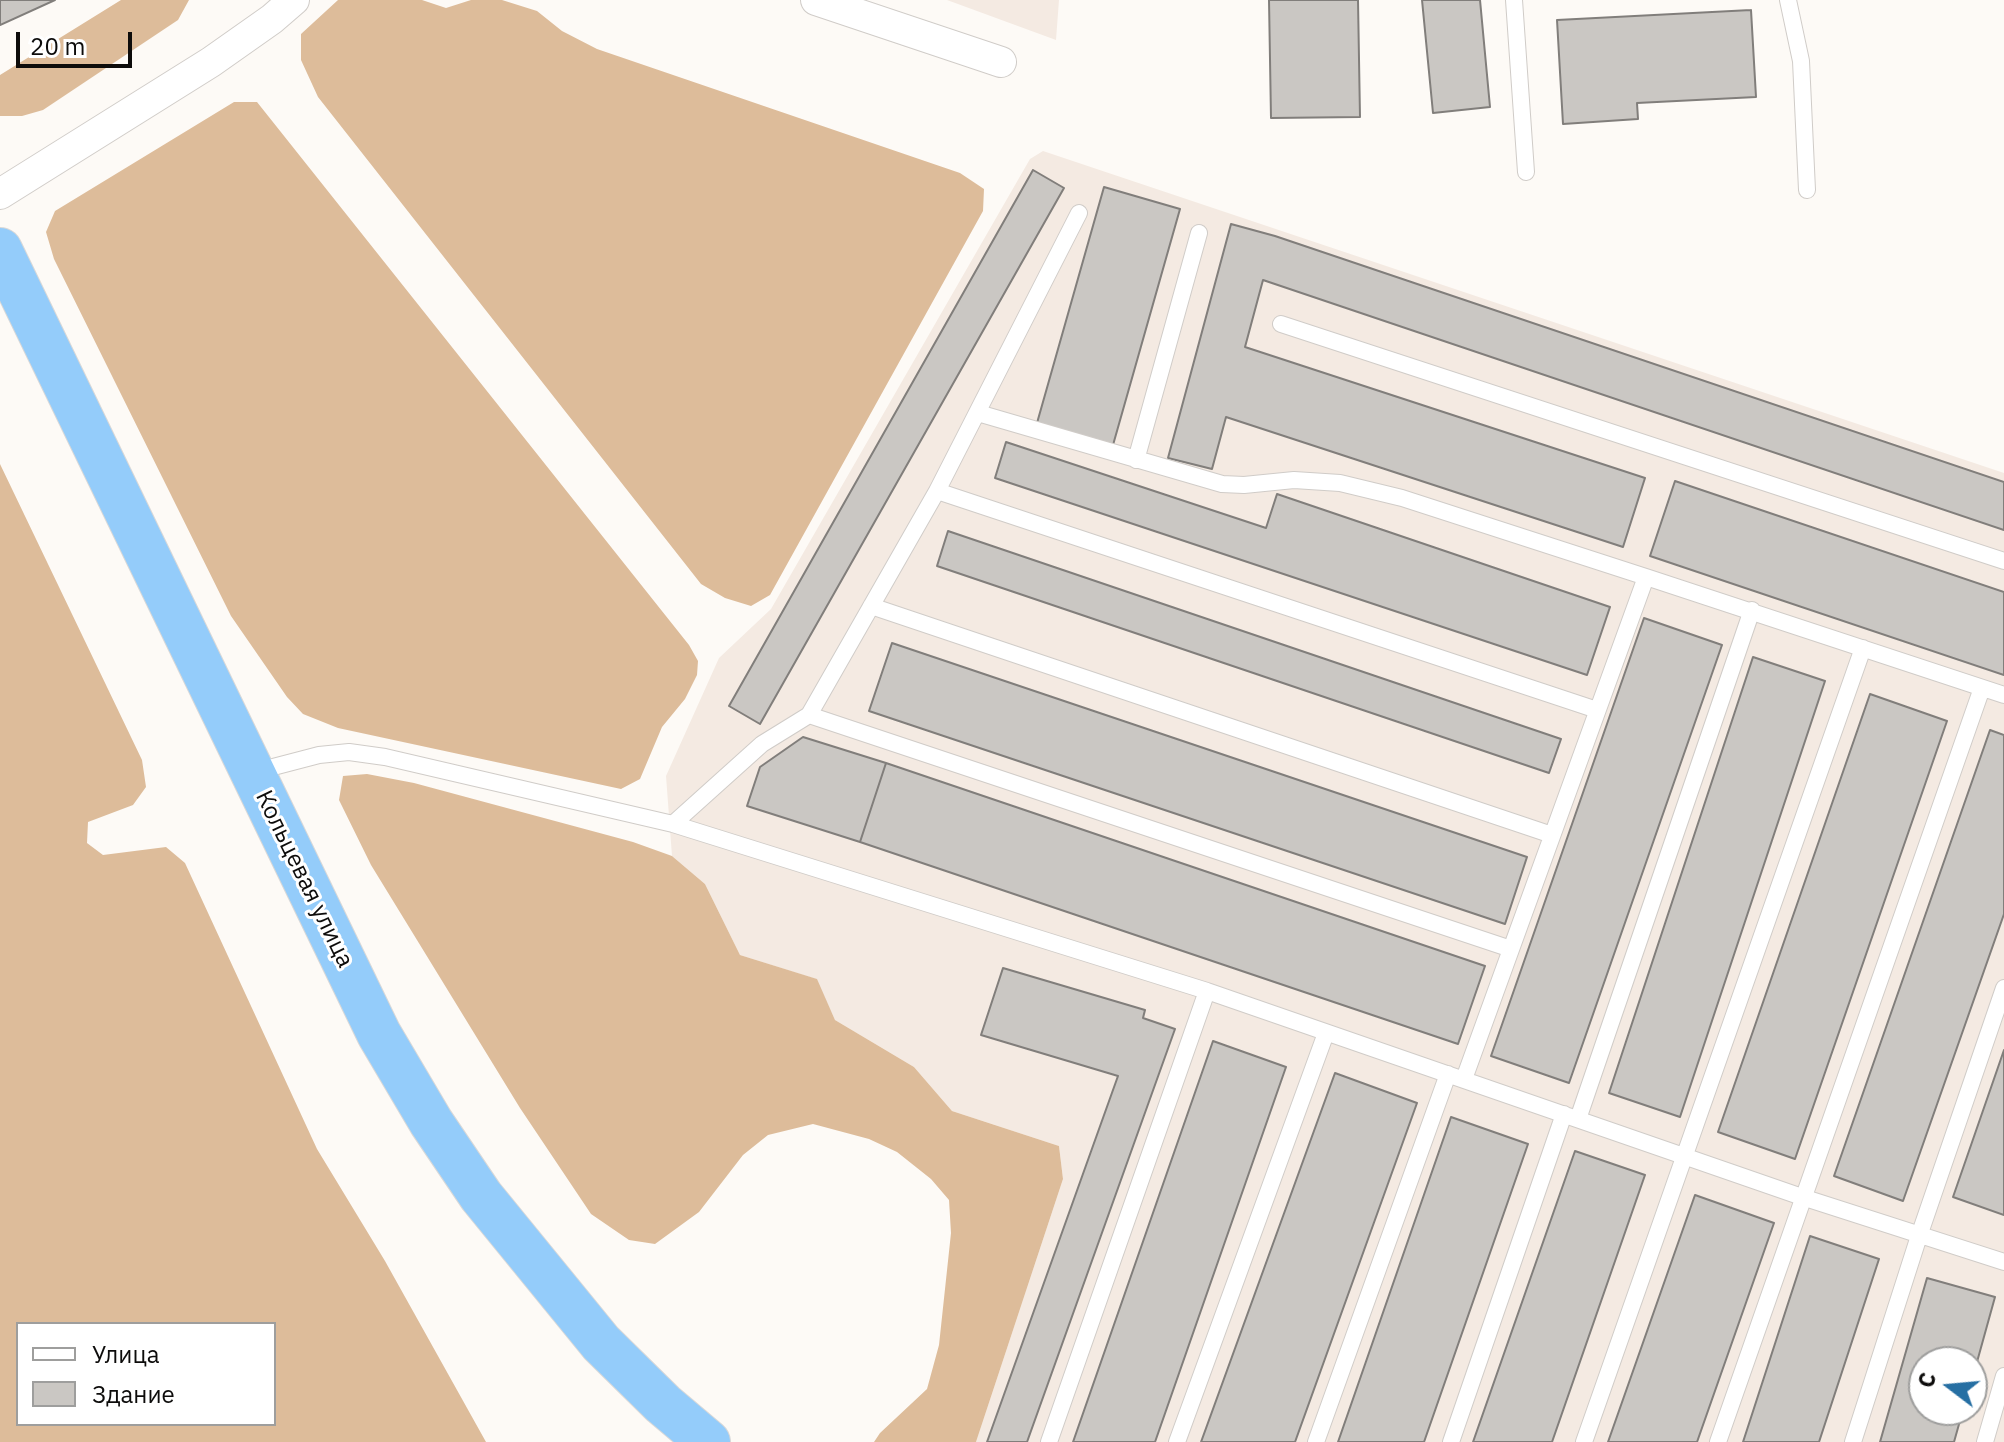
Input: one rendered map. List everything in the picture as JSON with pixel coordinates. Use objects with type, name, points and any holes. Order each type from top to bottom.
[{"type":"highway","name":"Кольцевая улица","points":[[0,250],[379,1034],[439,1135],[481,1196],[601,1343],[663,1404],[708,1442]]},
{"type":"street","points":[[0,194],[211,62],[294,0]]},
{"type":"street","points":[[816,0],[1001,62]]},
{"type":"lane","points":[[1514,0],[1526,172]]},
{"type":"lane","points":[[1788,0],[1801,61],[1807,190]]},
{"type":"lane","points":[[673,824],[762,744],[809,715],[937,491],[1079,213]]},
{"type":"lane","points":[[1136,460],[1199,233]]},
{"type":"lane","points":[[1281,324],[2004,561]]},
{"type":"lane","points":[[978,413],[1222,484],[1294,480],[1340,483],[1402,498],[1752,610],[2004,695]]},
{"type":"lane","points":[[937,491],[1597,710]]},
{"type":"lane","points":[[1316,1442],[1456,1077],[1511,949],[1646,577]]},
{"type":"lane","points":[[871,606],[1552,835]]},
{"type":"lane","points":[[1451,1442],[1752,610]]},
{"type":"lane","points":[[1584,1442],[1863,648]]},
{"type":"lane","points":[[1718,1442],[1982,688]]},
{"type":"lane","points":[[809,715],[1511,949]]},
{"type":"lane","points":[[252,773],[319,755],[349,752],[385,757],[673,824],[1207,991],[1802,1197],[2004,1262]]},
{"type":"lane","points":[[1853,1442],[2004,988]]},
{"type":"lane","points":[[1049,1442],[1207,991]]},
{"type":"lane","points":[[1177,1442],[1326,1033]]},
{"type":"lane","points":[[1985,1442],[2004,1376]]},
{"type":"shaded area","points":[[121,0],[189,0],[178,20],[43,110],[22,116],[0,116],[0,75]]},
{"type":"shaded area","points":[[338,0],[422,0],[446,8],[471,0],[502,0],[537,11],[562,31],[597,49],[960,173],[984,189],[983,211],[770,595],[751,606],[725,598],[701,584],[318,97],[301,60],[301,34]]},
{"type":"shaded area","points":[[947,0],[1059,0],[1056,40]]},
{"type":"shaded area","points":[[234,102],[257,102],[689,645],[698,661],[697,675],[685,699],[662,727],[640,779],[621,789],[338,728],[303,714],[287,697],[231,616],[54,259],[46,232],[55,211]]},
{"type":"shaded area","points":[[1043,151],[2004,473],[2004,1442],[976,1442],[1063,1179],[1059,1146],[952,1111],[914,1067],[835,1020],[816,979],[740,955],[705,884],[672,856],[666,776],[719,658],[771,609],[1030,159]]},
{"type":"shaded area","points":[[0,464],[142,760],[146,787],[133,805],[88,822],[87,843],[103,855],[166,847],[185,863],[317,1149],[385,1261],[486,1442],[0,1442]]},
{"type":"shaded area","points":[[367,774],[414,783],[633,842],[672,856],[705,884],[740,955],[817,979],[835,1020],[914,1067],[952,1111],[1059,1146],[1063,1179],[976,1442],[874,1442],[927,1389],[939,1345],[951,1233],[949,1200],[931,1179],[897,1152],[869,1139],[813,1124],[768,1135],[743,1155],[699,1212],[655,1244],[629,1240],[591,1214],[520,1108],[371,865],[339,800],[343,776]]},
{"type":"building","points":[[0,0],[55,0],[0,25]]},
{"type":"building","points":[[1269,0],[1358,0],[1360,117],[1271,118]]},
{"type":"building","points":[[1422,0],[1480,0],[1490,107],[1433,113]]},
{"type":"building","points":[[1751,10],[1756,97],[1637,103],[1638,119],[1563,124],[1557,20]]},
{"type":"building","points":[[1033,170],[1064,188],[760,724],[729,706]]},
{"type":"building","points":[[1104,187],[1180,209],[1113,445],[1037,423]]},
{"type":"building","points":[[1231,224],[1275,236],[2004,482],[2004,530],[1263,280],[1245,347],[1645,478],[1623,547],[1226,417],[1212,469],[1168,458]]},
{"type":"building","points":[[1006,442],[1266,528],[1277,494],[1610,607],[1587,675],[995,478]]},
{"type":"building","points":[[1675,481],[2004,592],[2004,675],[1650,556]]},
{"type":"building","points":[[948,531],[1561,739],[1549,773],[937,566]]},
{"type":"building","points":[[1644,618],[1722,645],[1569,1083],[1491,1056]]},
{"type":"building","points":[[892,643],[1527,857],[1505,924],[869,711]]},
{"type":"building","points":[[1753,657],[1825,681],[1680,1117],[1609,1093]]},
{"type":"building","points":[[1870,694],[1947,721],[1795,1159],[1718,1132]]},
{"type":"building","points":[[1990,730],[2004,735],[2004,914],[1903,1201],[1834,1176]]},
{"type":"building","points":[[803,737],[886,763],[860,842],[747,806],[760,767]]},
{"type":"building","points":[[886,763],[1485,966],[1458,1044],[860,842]]},
{"type":"building","points":[[1003,968],[1145,1010],[1143,1018],[1175,1029],[1027,1442],[987,1442],[1118,1076],[981,1035]]},
{"type":"building","points":[[1213,1041],[1286,1067],[1155,1442],[1073,1442]]},
{"type":"building","points":[[2004,1050],[2004,1215],[1953,1197]]},
{"type":"building","points":[[1335,1073],[1417,1103],[1295,1442],[1201,1442]]},
{"type":"building","points":[[1451,1117],[1528,1144],[1424,1442],[1338,1442]]},
{"type":"building","points":[[1575,1151],[1645,1175],[1552,1442],[1473,1442]]},
{"type":"building","points":[[1695,1195],[1774,1223],[1697,1442],[1608,1442]]},
{"type":"building","points":[[1810,1236],[1879,1259],[1819,1442],[1743,1442]]},
{"type":"building","points":[[1927,1278],[1995,1297],[1981,1346],[1908,1346],[1908,1426],[1958,1426],[1954,1442],[1880,1442]]}]
